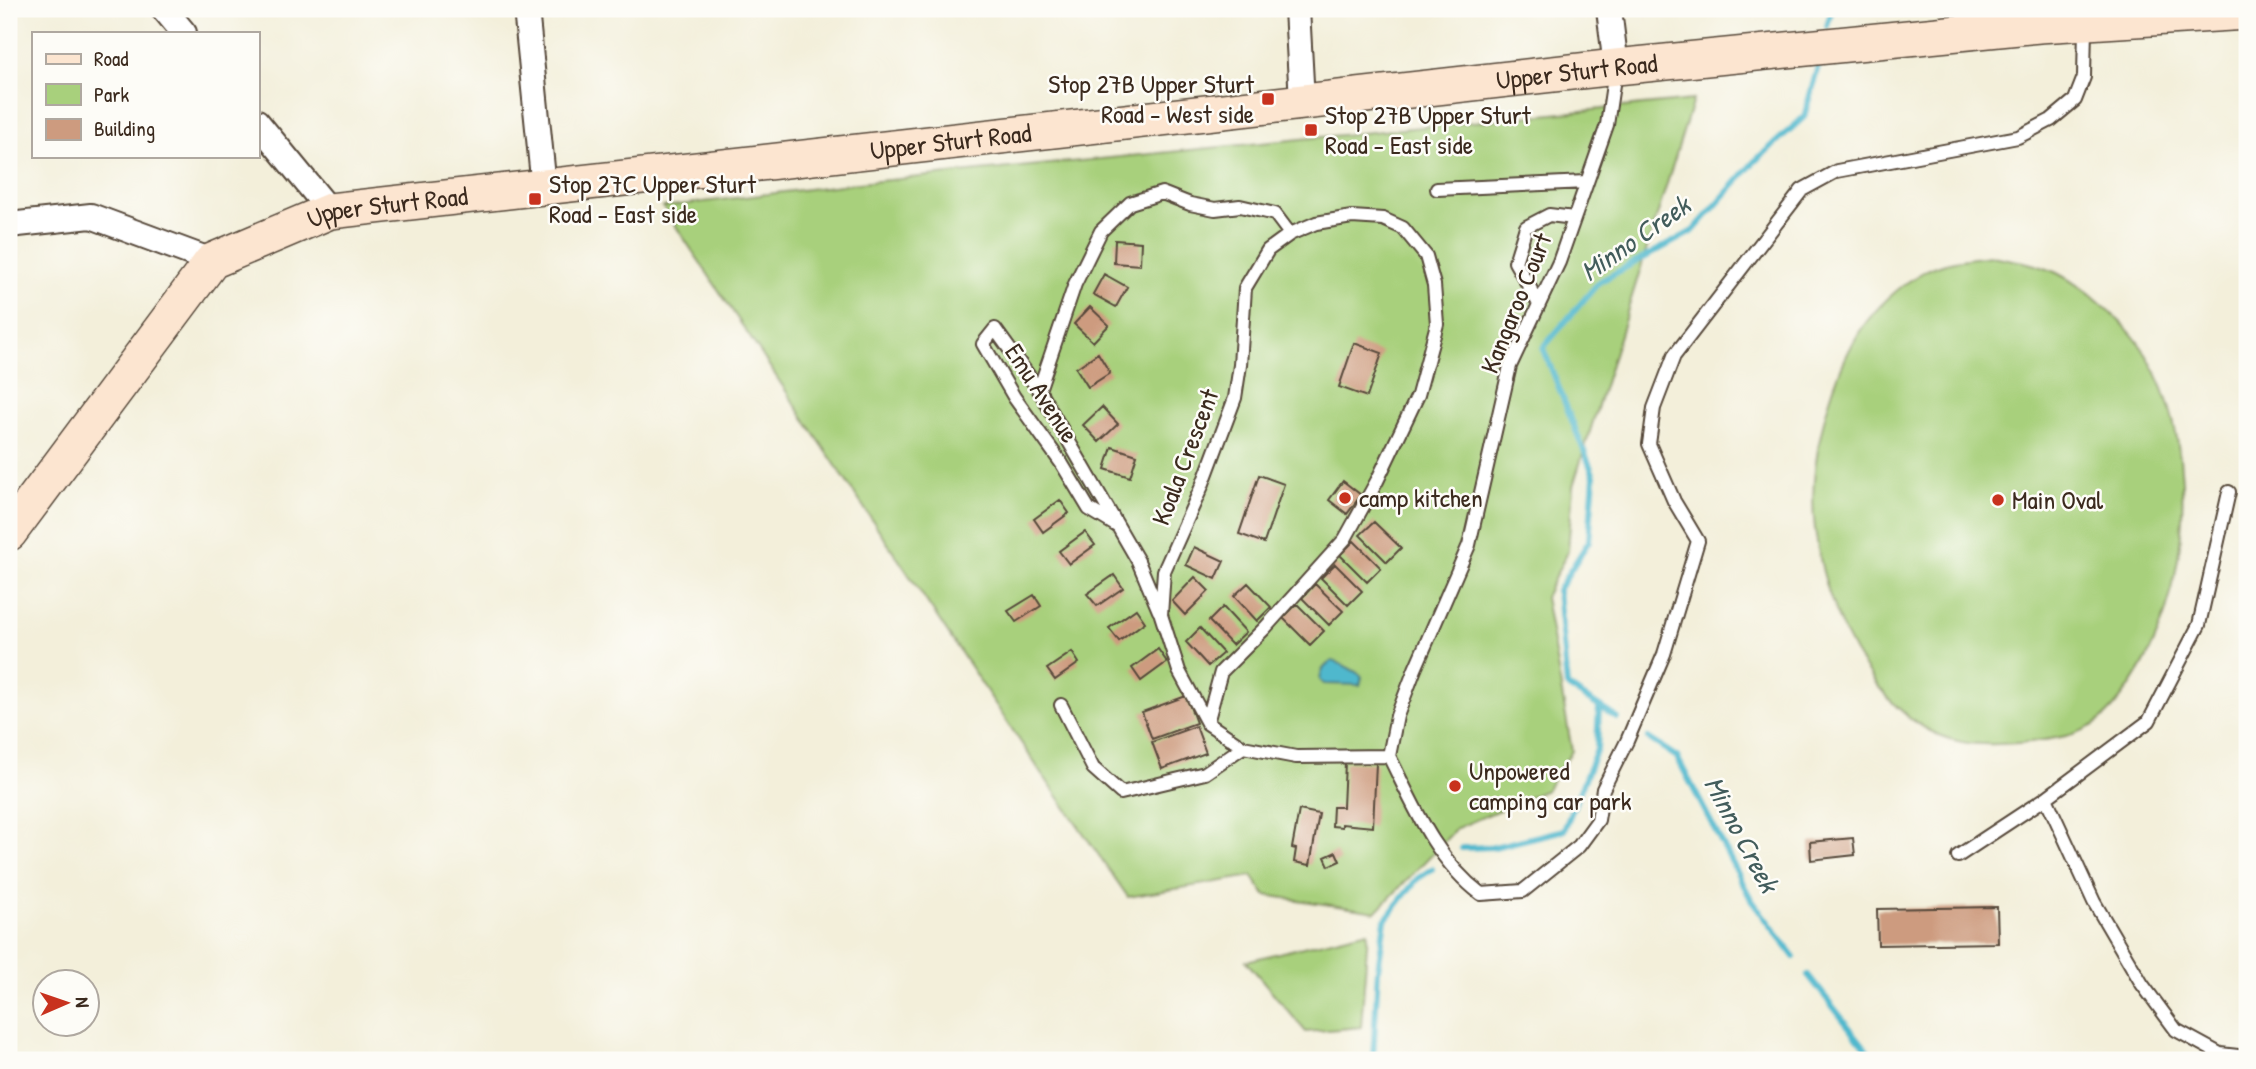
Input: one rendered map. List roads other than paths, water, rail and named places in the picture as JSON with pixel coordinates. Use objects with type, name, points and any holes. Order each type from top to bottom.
[{"type":"main road","name":"Upper Sturt Road","points":[[212,261],[330,211],[2038,17],[2085,22],[2247,12]]},
{"type":"main road","points":[[9,533],[212,261]]},
{"type":"street","points":[[164,9],[183,32]]},
{"type":"street","points":[[526,9],[544,188]]},
{"type":"street","points":[[1297,9],[1302,101]]},
{"type":"street","points":[[1609,9],[1616,67]]},
{"type":"street","points":[[259,124],[330,211]]},
{"type":"street","points":[[9,225],[91,216],[212,261]]},
{"type":"lane","points":[[1207,723],[1243,747],[1296,757],[1389,755],[1426,831],[1460,878],[1481,894],[1524,891],[1579,846],[1598,820],[1602,789],[1664,654],[1698,541],[1674,501],[1649,444],[1654,408],[1674,356],[1802,190],[1836,172],[2018,137],[2051,121],[2075,100],[2084,77],[2085,22]]},
{"type":"lane","name":"Kangaroo Court","points":[[1389,755],[1401,704],[1469,545],[1510,366],[1559,262],[1607,125],[1616,67]]},
{"type":"lane","points":[[1437,189],[1586,182]]},
{"type":"lane","points":[[1039,390],[1075,284],[1101,231],[1130,203],[1162,193],[1190,204],[1215,209],[1240,206],[1275,214],[1290,234]]},
{"type":"lane","points":[[1539,304],[1515,262],[1527,227],[1549,215],[1574,218]]},
{"type":"lane","name":"Koala Crescent","points":[[1352,217],[1383,219],[1403,229],[1426,256],[1434,285],[1437,324],[1418,395],[1377,481],[1345,539],[1265,628],[1221,672],[1207,723],[1179,671],[1161,615],[1164,570],[1202,486],[1235,398],[1245,288],[1268,250],[1290,234],[1316,223],[1352,217]]},
{"type":"lane","name":"Emu Avenue","points":[[1117,526],[1088,509],[1062,464],[1014,397],[983,344],[995,329],[1039,390],[1138,561],[1161,615]]},
{"type":"lane","points":[[1958,856],[2046,798],[2149,721],[2199,625],[2229,492]]},
{"type":"lane","points":[[1061,705],[1093,768],[1121,793],[1205,773],[1243,747]]},
{"type":"lane","points":[[2046,798],[2094,902],[2142,984],[2176,1030],[2220,1054],[2247,1057]]},
{"type":"water","points":[[1332,661],[1360,675],[1360,685],[1324,684],[1320,680],[1321,674]]},
{"type":"waterway","name":"Minno Creek","points":[[1827,26],[1832,9]]},
{"type":"waterway","name":"Minno Creek","points":[[1617,718],[1567,686],[1558,590],[1589,541],[1594,476],[1543,348],[1599,282],[1693,231],[1754,162],[1804,117],[1818,66]]},
{"type":"waterway","points":[[1462,848],[1494,847],[1564,830],[1597,749],[1599,707]]},
{"type":"waterway","name":"Minno Creek","points":[[1648,738],[1677,757],[1751,899],[1794,957]]},
{"type":"waterway","points":[[1373,1060],[1378,969],[1385,920],[1417,879],[1432,869]]},
{"type":"waterway","name":"Minno Creek","points":[[1808,975],[1875,1060]]},
{"type":"place","name":"Stop 27B Upper Sturt Road - West side","points":[[1268,99]]},
{"type":"place","name":"Stop 27B Upper Sturt Road - East side","points":[[1311,130]]},
{"type":"place","name":"Stop 27C Upper Sturt Road - East side","points":[[535,199]]},
{"type":"place","name":"camp kitchen","points":[[1345,498]]},
{"type":"place","name":"Main Oval","points":[[1998,500]]},
{"type":"place","name":"Unpowered camping car park","points":[[1455,786]]}]
